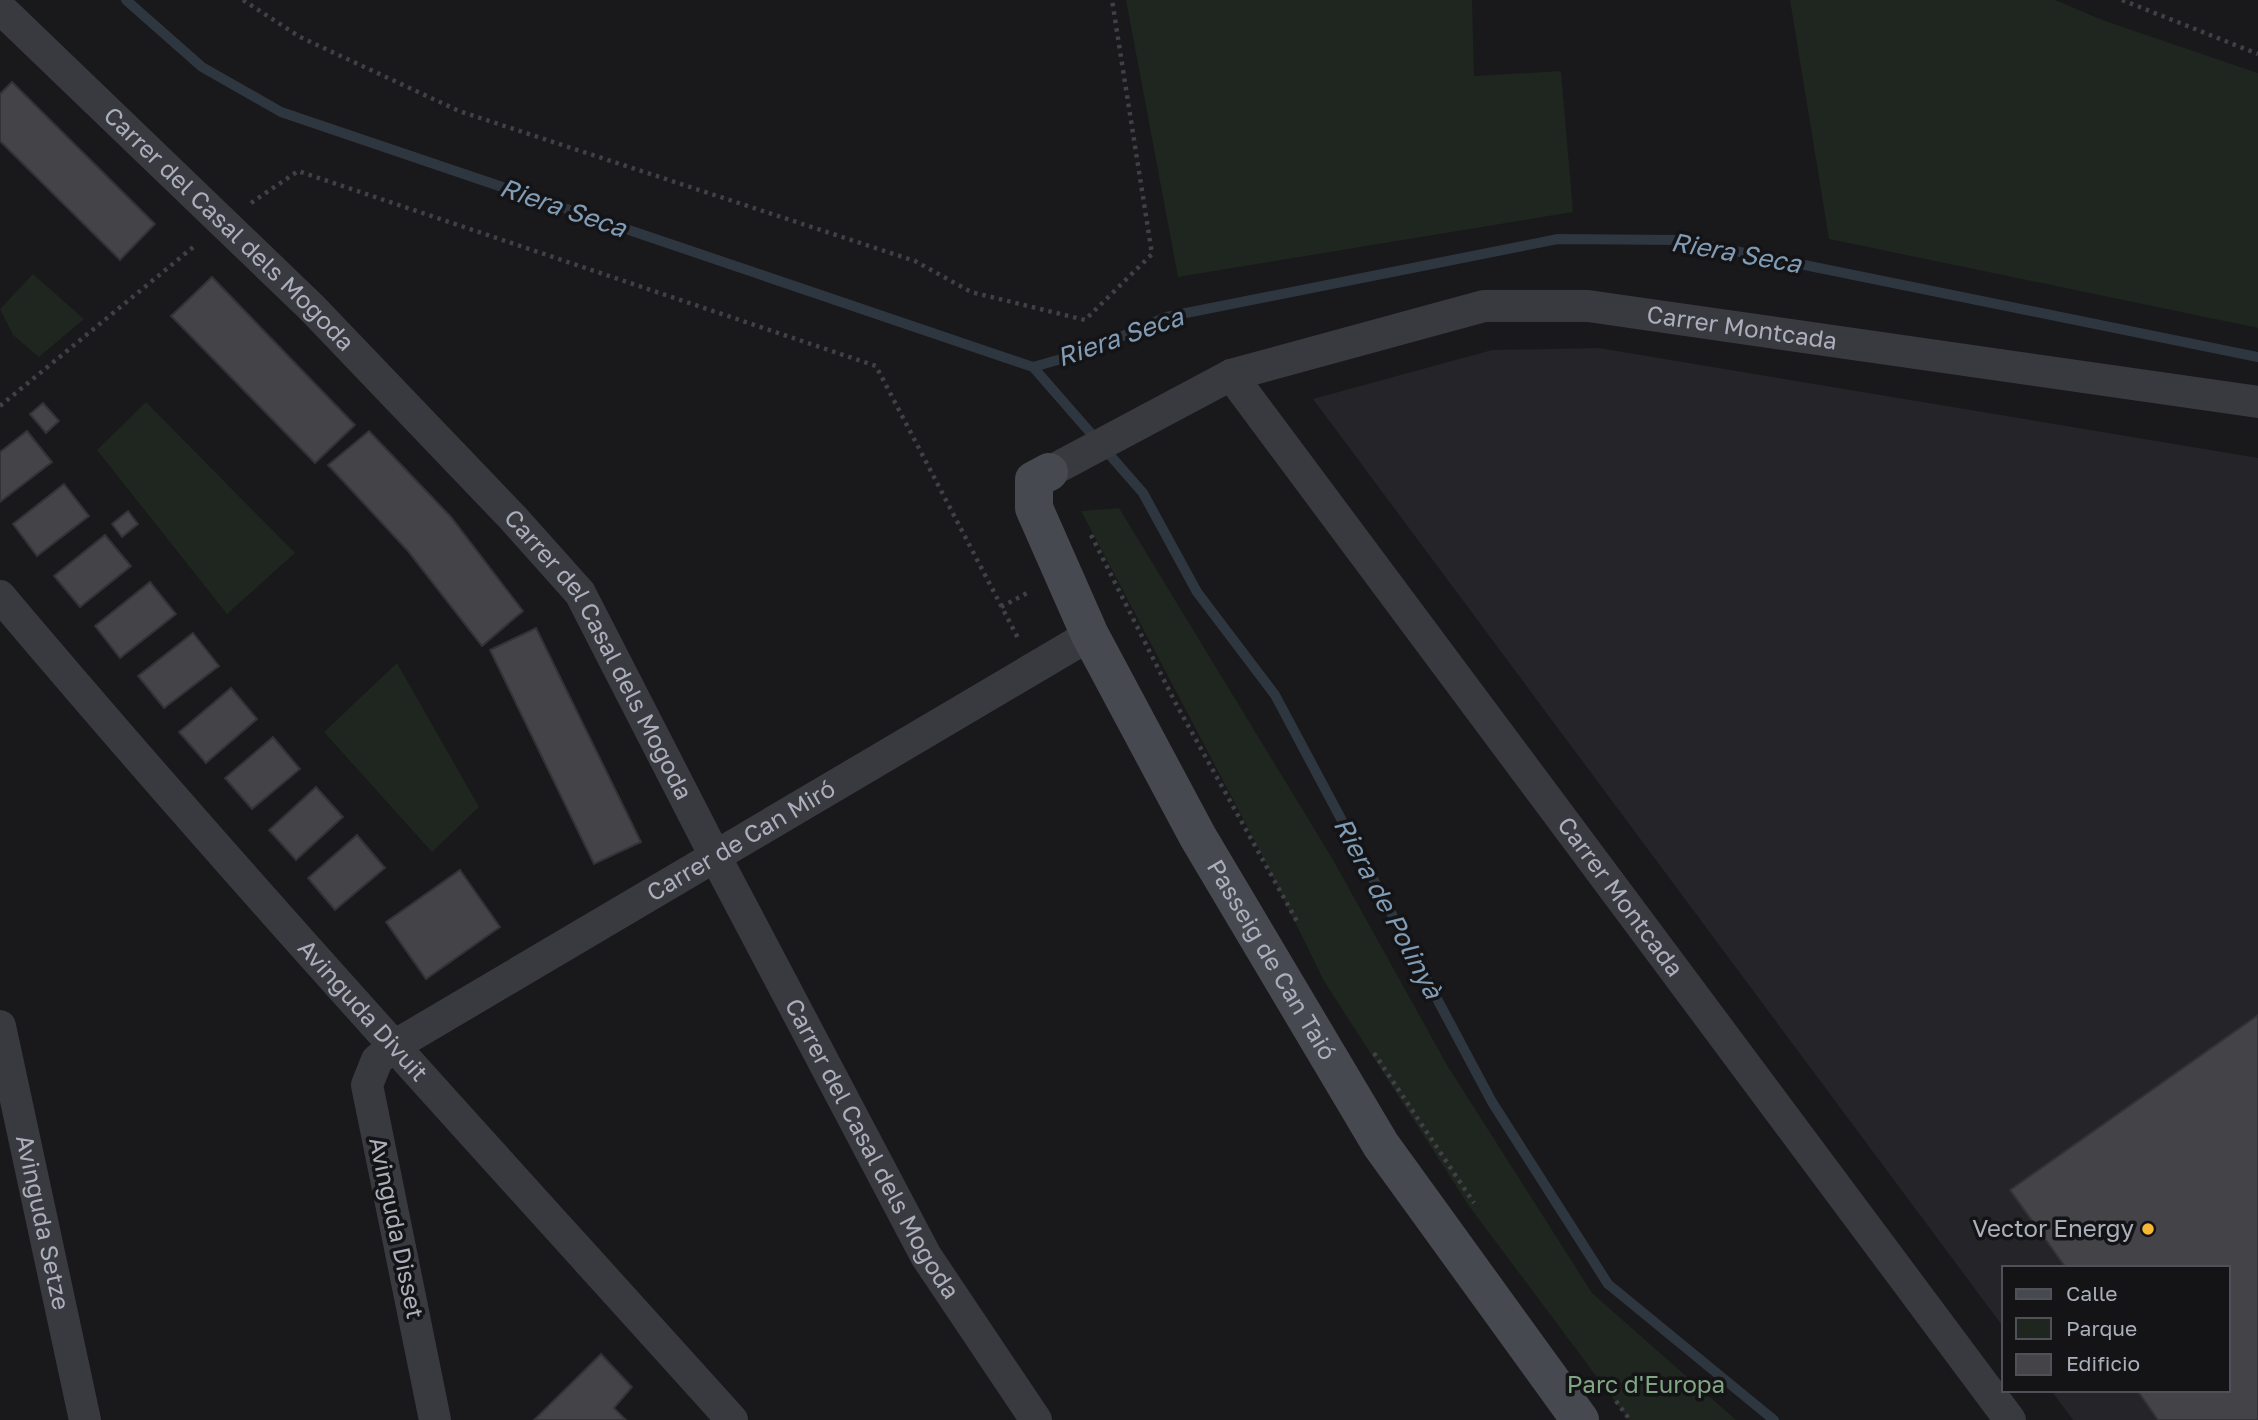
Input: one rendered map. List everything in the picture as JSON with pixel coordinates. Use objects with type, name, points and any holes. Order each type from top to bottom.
[{"type":"main road","name":"Passeig de Can Taió","points":[[1049,472],[1034,480],[1034,508],[1090,635],[1198,837],[1381,1146],[1580,1420]]},
{"type":"street","name":"Carrer del Casal dels Mogoda","points":[[0,8],[313,308],[513,518],[580,593],[926,1256],[1036,1420]]},
{"type":"street","name":"Carrer Montcada","points":[[1049,472],[1231,375],[1484,306],[1588,306],[2258,402]]},
{"type":"street","name":"Carrer Montcada","points":[[1231,375],[2010,1420]]},
{"type":"street","name":"Avinguda Divuit","points":[[0,596],[104,719],[394,1046],[732,1420]]},
{"type":"street","name":"Carrer de Can Miró","points":[[394,1046],[1090,635]]},
{"type":"street","name":"Avinguda Setze","points":[[0,1026],[85,1420]]},
{"type":"street","name":"Avinguda Disset","points":[[394,1046],[377,1060],[367,1085],[435,1420]]},
{"type":"path","points":[[243,0],[300,37],[459,111],[915,261],[971,292],[1085,320],[1152,254],[1112,0]]},
{"type":"path","points":[[2122,0],[2258,54]]},
{"type":"path","points":[[0,406],[224,223],[298,172],[876,366],[1018,638],[1036,667]]},
{"type":"path","points":[[1085,526],[1175,702],[1303,934]]},
{"type":"path","points":[[1367,1042],[1475,1205]]},
{"type":"path","points":[[1613,1398],[1630,1420]]},
{"type":"shaded area","points":[[1599,348],[2258,458],[2258,1420],[2073,1420],[2052,1392],[2230,1392],[2230,1266],[2002,1266],[2002,1325],[1313,399],[1492,350]]},
{"type":"green space","points":[[1126,0],[1472,0],[1474,76],[1561,71],[1573,212],[1178,277]]},
{"type":"green space","points":[[1790,0],[2055,0],[2105,21],[2258,73],[2258,328],[1829,239]]},
{"type":"green space","points":[[33,274],[84,319],[39,357],[13,335],[0,309]]},
{"type":"green space","points":[[146,402],[295,553],[227,614],[97,450]]},
{"type":"green space","name":"Parc d'Europa","points":[[1119,508],[1332,858],[1447,1065],[1592,1293],[1736,1420],[1629,1420],[1469,1206],[1324,981],[1258,847],[1081,511]]},
{"type":"green space","points":[[397,663],[479,807],[432,852],[324,732]]},
{"type":"building","points":[[12,82],[155,224],[120,260],[0,141],[0,94]]},
{"type":"building","points":[[212,277],[355,425],[315,463],[171,316]]},
{"type":"building","points":[[43,403],[59,421],[46,433],[30,414]]},
{"type":"building","points":[[27,431],[52,462],[0,502],[0,452]]},
{"type":"building","points":[[369,431],[451,517],[523,611],[482,646],[407,550],[328,465]]},
{"type":"building","points":[[64,484],[89,516],[37,556],[13,524]]},
{"type":"building","points":[[128,511],[138,524],[122,537],[112,524]]},
{"type":"building","points":[[105,535],[131,566],[80,607],[54,576]]},
{"type":"building","points":[[150,582],[176,614],[120,658],[95,626]]},
{"type":"building","points":[[536,628],[641,842],[594,864],[490,650]]},
{"type":"building","points":[[193,633],[219,666],[164,708],[138,676]]},
{"type":"building","points":[[231,688],[257,719],[206,763],[179,732]]},
{"type":"building","points":[[273,737],[300,769],[252,809],[225,778]]},
{"type":"building","points":[[316,787],[343,817],[296,860],[269,830]]},
{"type":"building","points":[[357,835],[385,868],[335,910],[308,878]]},
{"type":"building","points":[[460,870],[500,927],[426,979],[386,922]]},
{"type":"building","name":"Vector Energy","points":[[2258,1015],[2258,1420],[2158,1420],[2138,1392],[2230,1392],[2230,1266],[2065,1266],[2010,1190]]},
{"type":"building","points":[[601,1354],[632,1387],[614,1408],[626,1420],[534,1420]]},
{"type":"waterway","name":"Riera Seca","points":[[126,0],[202,67],[281,112],[1033,367],[1086,352],[1166,317],[1558,239],[1681,240],[2258,357]]},
{"type":"waterway","name":"Riera de Polinyà","points":[[1033,367],[1143,493],[1197,592],[1275,695],[1492,1102],[1608,1284],[1774,1420]]},
{"type":"place","name":"Vector Energy","points":[[2148,1229]]}]
